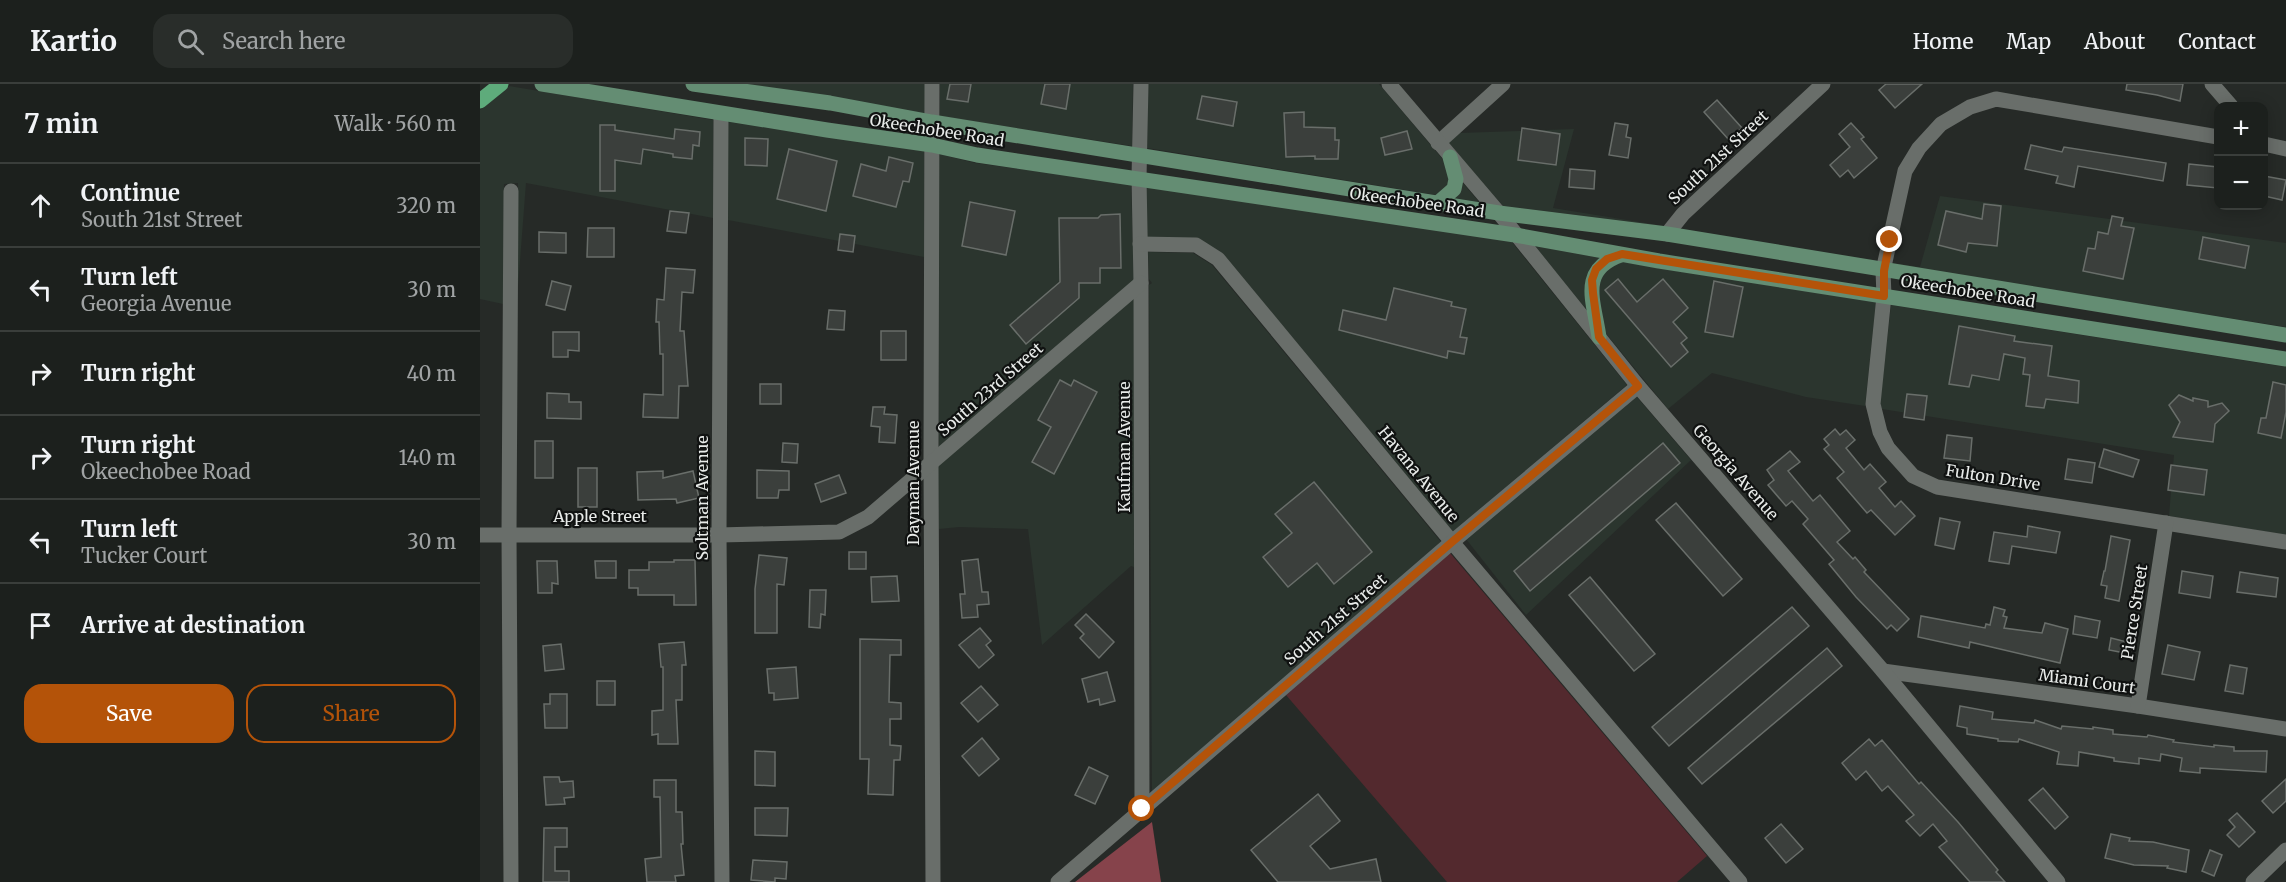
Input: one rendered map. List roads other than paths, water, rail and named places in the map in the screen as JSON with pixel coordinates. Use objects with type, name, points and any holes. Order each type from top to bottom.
[{"type":"main road","points":[[480,101],[501,84]]},
{"type":"main road","name":"Okeechobee Road","points":[[542,84],[721,114],[932,145],[977,155],[1515,235],[2286,359]]},
{"type":"main road","name":"Okeechobee Road","points":[[693,84],[830,103],[932,123],[1140,154],[1499,213],[1667,234],[2286,335]]},
{"type":"main road","points":[[1438,203],[1454,189],[1456,179],[1450,157]]},
{"type":"main road","points":[[1599,337],[1592,280],[1596,269],[1607,259],[1622,254]]},
{"type":"street","name":"Dayman Avenue","points":[[932,84],[933,882]]},
{"type":"street","name":"Kaufman Avenue","points":[[1141,84],[1139,178],[1142,809]]},
{"type":"street","name":"Georgia Avenue","points":[[1389,84],[1499,213],[1638,386],[1883,671],[2058,882]]},
{"type":"street","points":[[1438,143],[1503,84]]},
{"type":"street","name":"South 21st Street","points":[[1667,234],[1683,214],[1823,84]]},
{"type":"street","points":[[2212,84],[2228,102]]},
{"type":"street","name":"Fulton Drive","points":[[2214,135],[1996,99],[1970,107],[1941,124],[1919,148],[1905,171],[1884,271],[1884,296],[1873,404],[1880,432],[1888,448],[1913,476],[1937,487],[2286,542]]},
{"type":"street","name":"Soltman Avenue","points":[[721,114],[719,535],[722,882]]},
{"type":"street","points":[[2268,145],[2286,149]]},
{"type":"street","points":[[511,191],[509,534],[511,882]]},
{"type":"street","name":"Havana Avenue","points":[[1140,244],[1196,245],[1218,259],[1452,542],[1740,882]]},
{"type":"street","name":"South 23rd Street","points":[[719,535],[839,532],[868,517],[1141,283]]},
{"type":"street","name":"South 21st Street","points":[[1058,882],[1452,542],[1638,386]]},
{"type":"street","name":"Pierce Street","points":[[2138,706],[2166,523]]},
{"type":"street","name":"Apple Street","points":[[480,535],[719,535]]},
{"type":"street","name":"Miami Court","points":[[1883,671],[2286,729]]},
{"type":"street","points":[[2253,882],[2286,850]]}]
